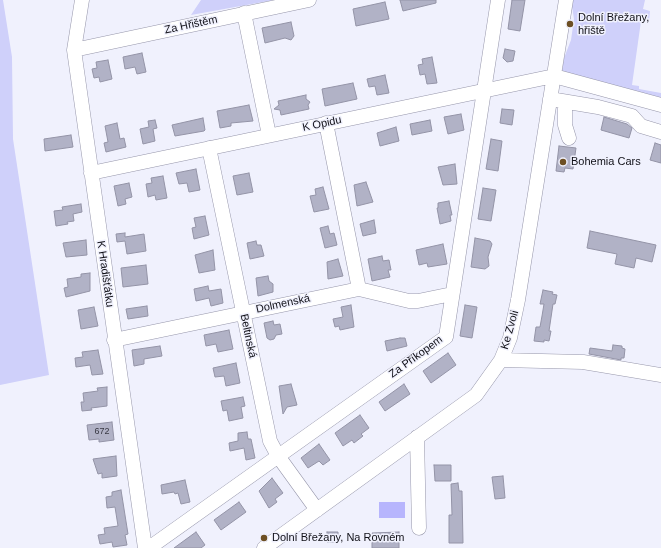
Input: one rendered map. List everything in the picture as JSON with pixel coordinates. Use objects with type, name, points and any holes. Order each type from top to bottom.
[{"type":"street","name":"K Hradišťátku","points":[[82,0],[74,50],[114,340],[145,548]]},
{"type":"street","name":"Za Hřištěm","points":[[74,50],[309,0]]},
{"type":"street","name":"Za Příkopem","points":[[149,548],[446,337],[498,0]]},
{"type":"street","name":"Ke Zvoli","points":[[264,548],[476,395],[501,360],[510,338],[518,300],[566,0]]},
{"type":"street","points":[[244,13],[269,135]]},
{"type":"street","points":[[554,76],[661,105]]},
{"type":"street","name":"K Opidu","points":[[91,173],[554,76]]},
{"type":"street","points":[[550,99],[598,107],[632,116],[641,126],[661,132]]},
{"type":"street","points":[[565,102],[565,125],[569,138]]},
{"type":"street","points":[[326,123],[359,289]]},
{"type":"street","name":"Beltinská","points":[[209,148],[270,441],[278,456],[317,510]]},
{"type":"street","name":"Dolmenská","points":[[114,340],[359,289],[408,301],[452,294]]},
{"type":"street","points":[[501,360],[583,362],[661,376]]},
{"type":"street","points":[[418,437],[419,528]]},
{"type":"shaded area","points":[[0,0],[3,0],[12,57],[13,139],[49,375],[0,385]]},
{"type":"shaded area","points":[[201,0],[274,0],[191,15]]},
{"type":"shaded area","points":[[571,0],[645,0],[643,9],[650,11],[649,22],[641,21],[632,85],[639,86],[639,89],[661,93],[661,99],[570,75],[562,70],[564,58],[571,40],[574,19]]},
{"type":"water","points":[[379,502],[405,502],[405,518],[379,518]]},
{"type":"building","points":[[400,0],[436,0],[436,3],[403,11]]},
{"type":"building","points":[[512,0],[525,0],[520,31],[508,29]]},
{"type":"building","points":[[385,2],[389,19],[356,26],[353,9]]},
{"type":"building","points":[[291,22],[294,36],[291,40],[285,38],[265,43],[262,28]]},
{"type":"building","points":[[505,49],[515,51],[513,61],[507,62],[503,58]]},
{"type":"building","points":[[142,53],[146,72],[137,74],[135,67],[125,69],[123,57]]},
{"type":"building","points":[[432,57],[437,83],[427,84],[425,74],[420,75],[418,65],[423,64],[422,59]]},
{"type":"building","points":[[108,60],[112,79],[100,82],[99,77],[94,78],[92,69],[97,68],[96,62]]},
{"type":"building","points":[[385,75],[389,93],[377,95],[375,86],[369,87],[367,79]]},
{"type":"building","points":[[353,83],[357,99],[325,106],[322,89]]},
{"type":"building","points":[[306,95],[306,99],[310,102],[308,105],[309,109],[281,115],[280,110],[274,109],[279,105],[278,101]]},
{"type":"building","points":[[249,105],[253,121],[231,123],[231,126],[220,128],[217,111]]},
{"type":"building","points":[[502,109],[514,110],[512,125],[500,123]]},
{"type":"building","points":[[461,114],[464,130],[448,134],[444,117]]},
{"type":"building","points":[[604,117],[627,124],[632,128],[629,138],[601,130]]},
{"type":"building","points":[[203,118],[204,131],[175,136],[172,125]]},
{"type":"building","points":[[155,120],[157,128],[153,129],[155,141],[143,144],[140,129],[149,127],[148,121]]},
{"type":"building","points":[[430,120],[432,131],[412,135],[410,124]]},
{"type":"building","points":[[117,123],[120,139],[124,138],[126,147],[106,152],[104,143],[108,142],[105,126]]},
{"type":"building","points":[[396,127],[399,141],[380,146],[377,133]]},
{"type":"building","points":[[71,135],[73,147],[45,151],[44,139]]},
{"type":"building","points":[[491,139],[502,141],[498,171],[486,169]]},
{"type":"building","points":[[655,143],[661,145],[661,163],[650,160]]},
{"type":"building","points":[[559,146],[576,148],[573,169],[565,168],[564,172],[556,171]]},
{"type":"building","points":[[455,164],[457,184],[443,185],[438,167]]},
{"type":"building","points":[[196,169],[200,190],[189,192],[187,183],[179,184],[176,173]]},
{"type":"building","points":[[249,173],[253,192],[237,195],[233,176]]},
{"type":"building","points":[[163,176],[167,198],[156,200],[155,195],[148,197],[146,184],[152,183],[151,178]]},
{"type":"building","points":[[366,182],[373,202],[357,206],[354,185]]},
{"type":"building","points":[[129,183],[132,197],[125,199],[126,204],[118,206],[114,186]]},
{"type":"building","points":[[323,187],[329,209],[314,212],[310,196],[316,195],[315,189]]},
{"type":"building","points":[[483,188],[496,190],[491,221],[478,219]]},
{"type":"building","points":[[449,201],[452,215],[450,215],[451,221],[440,224],[437,208],[438,203]]},
{"type":"building","points":[[81,204],[82,212],[73,214],[74,221],[67,222],[68,224],[56,226],[54,211],[63,210],[62,207]]},
{"type":"building","points":[[205,216],[209,235],[194,239],[192,228],[196,227],[194,218]]},
{"type":"building","points":[[374,220],[376,233],[363,236],[360,224]]},
{"type":"building","points":[[328,226],[330,234],[334,233],[337,245],[325,248],[320,228]]},
{"type":"building","points":[[590,231],[656,245],[652,262],[636,258],[634,268],[615,264],[617,254],[587,248]]},
{"type":"building","points":[[125,233],[125,237],[144,234],[146,251],[127,254],[125,241],[117,242],[116,234]]},
{"type":"building","points":[[475,238],[490,241],[492,244],[488,257],[489,266],[485,269],[471,267]]},
{"type":"building","points":[[86,240],[87,255],[66,257],[63,243]]},
{"type":"building","points":[[256,241],[257,245],[261,245],[264,256],[250,259],[247,243]]},
{"type":"building","points":[[443,244],[447,264],[428,267],[427,263],[419,265],[416,250]]},
{"type":"building","points":[[213,250],[215,270],[199,273],[195,255]]},
{"type":"building","points":[[382,256],[383,261],[389,260],[391,270],[388,270],[390,277],[372,281],[368,259]]},
{"type":"building","points":[[338,259],[343,276],[328,279],[327,262]]},
{"type":"building","points":[[146,265],[148,284],[123,287],[121,268]]},
{"type":"building","points":[[90,273],[90,291],[66,297],[64,288],[68,287],[67,279],[81,277],[81,274]]},
{"type":"building","points":[[268,276],[269,281],[273,284],[273,292],[258,296],[256,278]]},
{"type":"building","points":[[208,286],[209,291],[221,289],[223,303],[211,306],[209,298],[196,301],[194,289]]},
{"type":"building","points":[[543,290],[553,292],[552,294],[557,295],[555,304],[553,304],[549,341],[544,340],[544,342],[534,341],[536,327],[540,327],[542,316],[544,304],[540,304]]},
{"type":"building","points":[[351,305],[354,327],[340,330],[339,326],[335,327],[333,319],[343,317],[341,307]]},
{"type":"building","points":[[465,305],[477,307],[472,338],[460,336]]},
{"type":"building","points":[[147,306],[148,316],[128,319],[126,309]]},
{"type":"building","points":[[94,307],[98,326],[81,329],[78,310]]},
{"type":"building","points":[[273,321],[274,325],[280,324],[282,334],[276,335],[274,339],[270,340],[267,338],[264,323]]},
{"type":"building","points":[[229,330],[233,349],[218,352],[216,344],[206,346],[204,335]]},
{"type":"building","points":[[405,338],[407,346],[387,351],[385,341]]},
{"type":"building","points":[[613,345],[622,346],[622,348],[625,349],[624,358],[621,358],[621,360],[589,354],[590,348],[612,351]]},
{"type":"building","points":[[160,346],[162,356],[144,359],[144,364],[134,366],[132,350]]},
{"type":"building","points":[[98,350],[103,374],[92,375],[90,365],[76,367],[75,358],[83,357],[82,352]]},
{"type":"building","points":[[448,353],[456,365],[431,383],[423,371]]},
{"type":"building","points":[[236,363],[240,383],[226,386],[224,376],[215,377],[213,368]]},
{"type":"building","points":[[291,384],[297,405],[287,407],[283,414],[279,386]]},
{"type":"building","points":[[404,384],[410,394],[385,411],[379,402]]},
{"type":"building","points":[[107,387],[107,406],[82,411],[81,402],[84,402],[83,393],[98,391],[97,388]]},
{"type":"building","points":[[243,397],[245,406],[241,407],[243,418],[229,421],[227,410],[223,411],[221,401]]},
{"type":"building","points":[[360,415],[369,428],[361,434],[363,436],[354,443],[352,440],[343,446],[335,433]]},
{"type":"building","points":[[112,422],[114,440],[99,442],[99,439],[89,440],[87,425]]},
{"type":"building","points":[[247,432],[248,439],[251,439],[255,458],[246,460],[244,448],[230,451],[229,443],[238,441],[238,433]]},
{"type":"building","points":[[319,444],[330,460],[323,465],[319,461],[308,468],[301,458]]},
{"type":"building","points":[[116,456],[117,476],[102,478],[102,473],[98,474],[93,459]]},
{"type":"building","points":[[434,465],[451,465],[451,481],[435,481]]},
{"type":"building","points":[[503,476],[505,498],[495,499],[492,477]]},
{"type":"building","points":[[272,478],[283,493],[275,499],[277,502],[269,508],[259,491]]},
{"type":"building","points":[[185,480],[190,502],[181,504],[178,493],[175,494],[174,492],[162,494],[161,485]]},
{"type":"building","points":[[458,483],[459,491],[462,491],[463,543],[449,543],[449,515],[452,515],[451,484]]},
{"type":"building","points":[[121,490],[128,534],[125,535],[127,545],[113,547],[112,542],[100,544],[98,535],[105,534],[104,528],[118,526],[115,507],[107,508],[106,497],[112,496],[112,492]]},
{"type":"building","points":[[239,502],[246,512],[221,530],[214,520]]},
{"type":"building","points":[[196,532],[205,545],[201,548],[174,548]]},
{"type":"building","points":[[327,532],[338,532],[338,542],[327,542]]},
{"type":"building","points":[[399,532],[399,548],[372,548],[372,533]]},
{"type":"place","name":"Dolní Břežany, hřiště","points":[[570,24]]},
{"type":"place","name":"Bohemia Cars","points":[[563,162]]},
{"type":"place","name":"Dolní Břežany, Na Rovném","points":[[264,538]]}]
